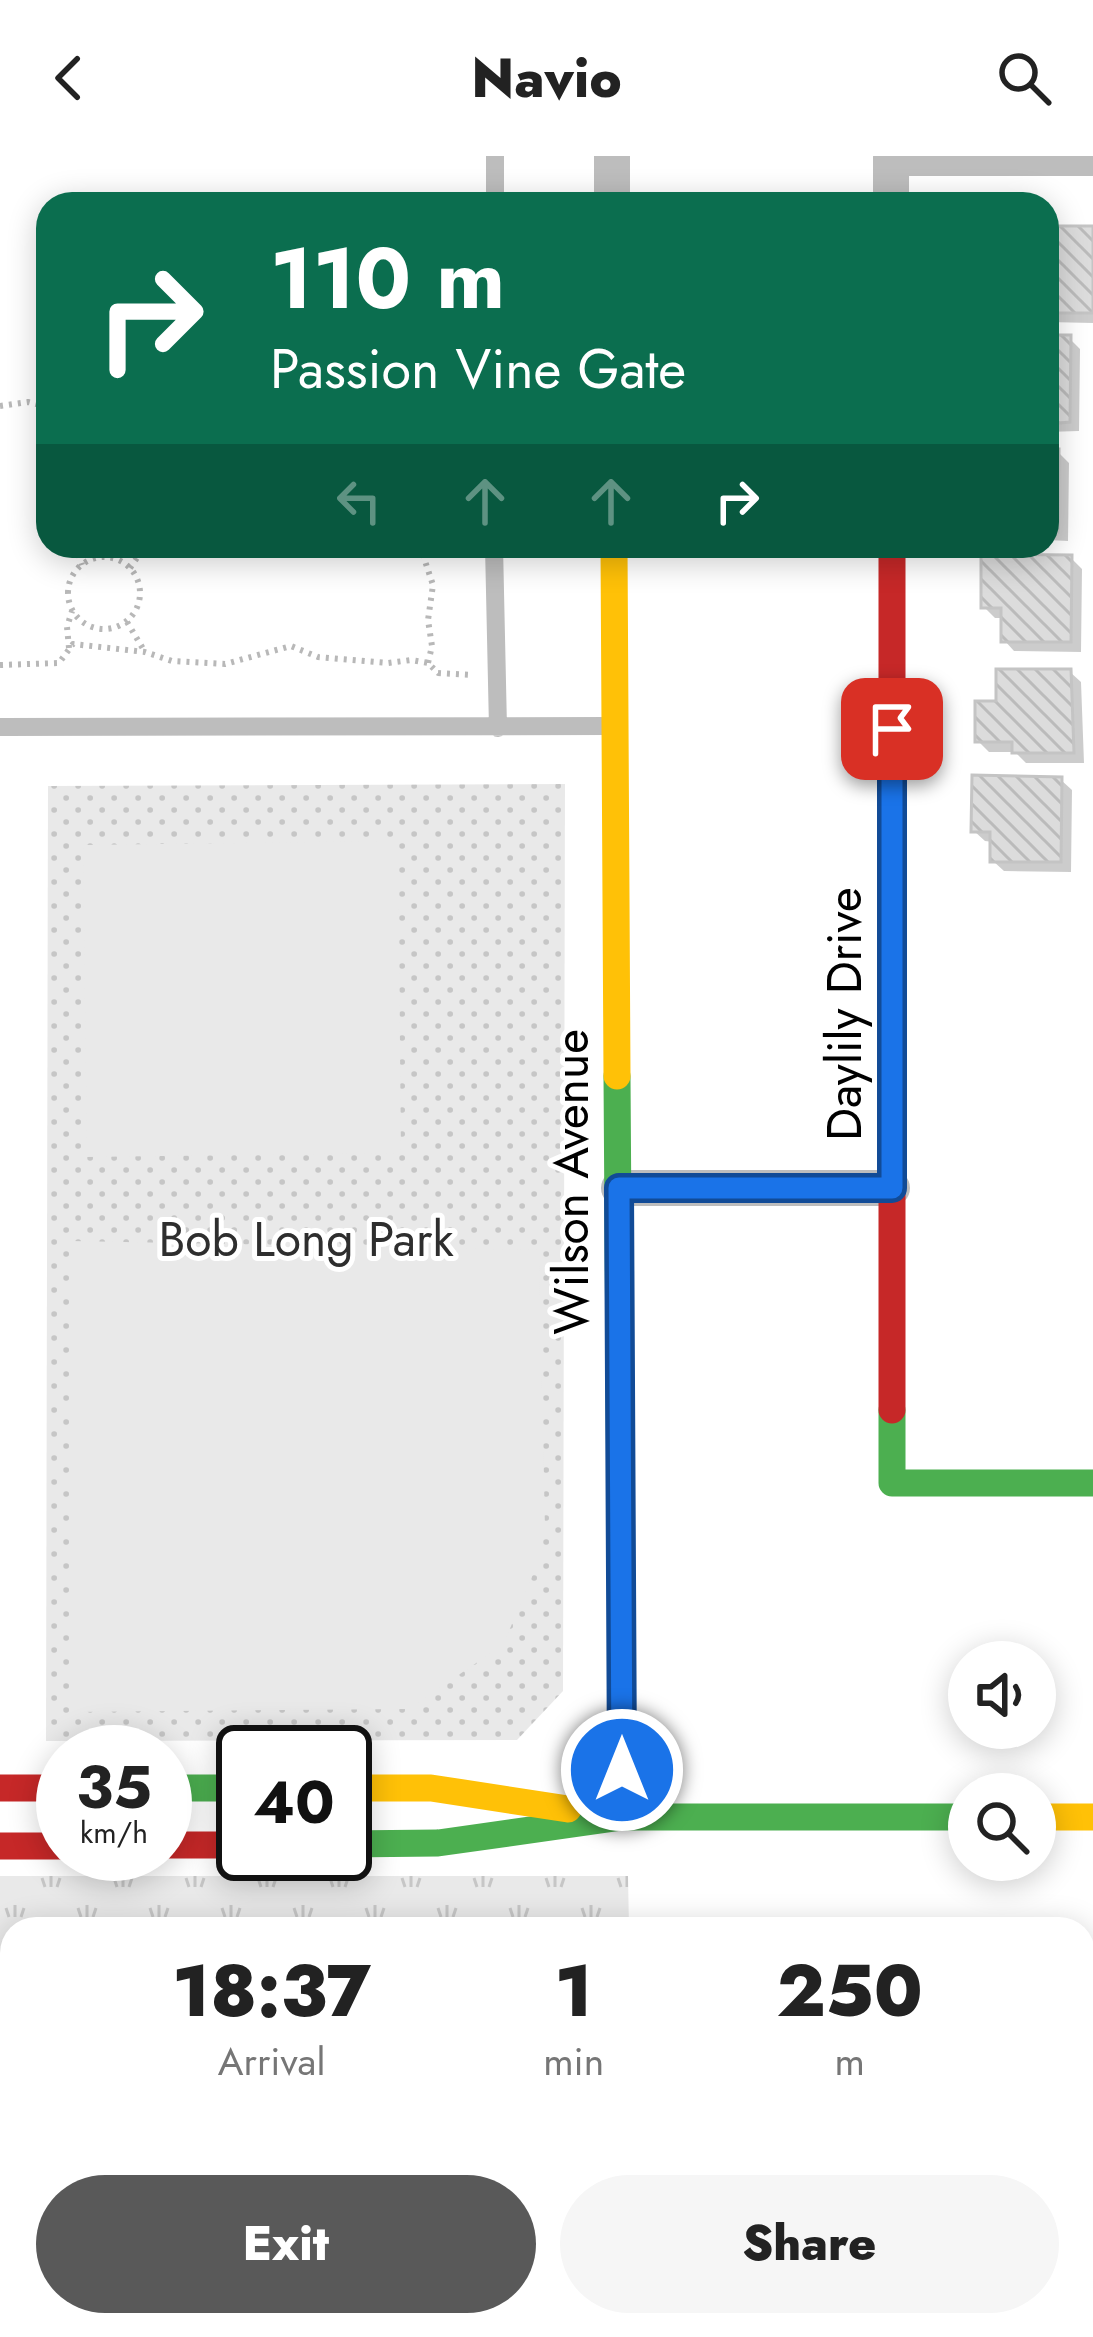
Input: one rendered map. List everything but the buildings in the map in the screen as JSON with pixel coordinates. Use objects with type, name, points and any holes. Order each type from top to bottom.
[{"type":"street","points":[[612,156],[612,192]]},
{"type":"street","points":[[891,192],[891,158],[1093,158]]},
{"type":"street","name":"Wilson Avenue","points":[[614,558],[622,1817]]},
{"type":"street","name":"Daylily Drive","points":[[892,558],[892,1483],[1093,1483]]},
{"type":"street","points":[[619,1188],[892,1188]]},
{"type":"street","points":[[372,1788],[431,1787],[622,1817]]},
{"type":"street","points":[[0,1788],[36,1788]]},
{"type":"street","points":[[372,1844],[438,1843],[622,1817],[948,1817]]},
{"type":"street","points":[[1056,1817],[1093,1817]]},
{"type":"street","points":[[0,1846],[36,1846]]},
{"type":"lane","points":[[495,156],[495,192]]},
{"type":"lane","points":[[494,558],[498,728]]},
{"type":"lane","points":[[0,727],[616,725]]},
{"type":"path","points":[[0,406],[36,405]]},
{"type":"path","points":[[80,558],[82,565]]},
{"type":"path","points":[[69,648],[67,627],[72,610],[68,591],[82,565],[102,558]]},
{"type":"path","points":[[72,610],[83,622],[98,627],[127,622],[135,612],[138,580],[130,568],[107,558]]},
{"type":"path","points":[[130,568],[137,558]]},
{"type":"path","points":[[424,558],[433,584],[428,663]]},
{"type":"path","points":[[127,622],[145,652]]},
{"type":"path","points":[[0,665],[59,663],[73,644],[145,652],[172,661],[225,664],[291,646],[318,657],[428,663],[438,673],[495,676]]},
{"type":"green space","name":"Bob Long Park","points":[[565,784],[563,1691],[517,1740],[372,1740],[372,1725],[216,1725],[216,1741],[192,1741],[192,1725],[46,1725],[48,786]]},
{"type":"green space","points":[[398,841],[401,1153],[87,1157],[83,845]]},
{"type":"green space","points":[[71,1241],[539,1250],[545,1529],[537,1565],[503,1645],[408,1709],[71,1712]]},
{"type":"green space","points":[[0,1876],[36,1876],[36,1881],[192,1881],[192,1876],[216,1876],[216,1881],[372,1881],[372,1876],[628,1876],[629,1917],[0,1917]]},
{"type":"traffic: fast","points":[[617,1076],[622,1817]]},
{"type":"traffic: fast","points":[[892,1410],[892,1483],[1093,1483]]},
{"type":"traffic: fast","points":[[192,1788],[216,1788]]},
{"type":"traffic: fast","points":[[372,1844],[438,1843],[622,1817],[948,1817]]},
{"type":"traffic: slow","points":[[614,558],[617,1076]]},
{"type":"traffic: slow","points":[[372,1788],[431,1788],[568,1809]]},
{"type":"traffic: slow","points":[[1056,1817],[1093,1817]]},
{"type":"traffic: jam","points":[[892,558],[892,1410]]},
{"type":"traffic: jam","points":[[0,1788],[36,1788]]},
{"type":"traffic: jam","points":[[192,1845],[216,1845]]},
{"type":"traffic: jam","points":[[0,1846],[36,1846]]},
{"type":"route","points":[[622,1770],[619,1188],[892,1188],[892,729]]}]
